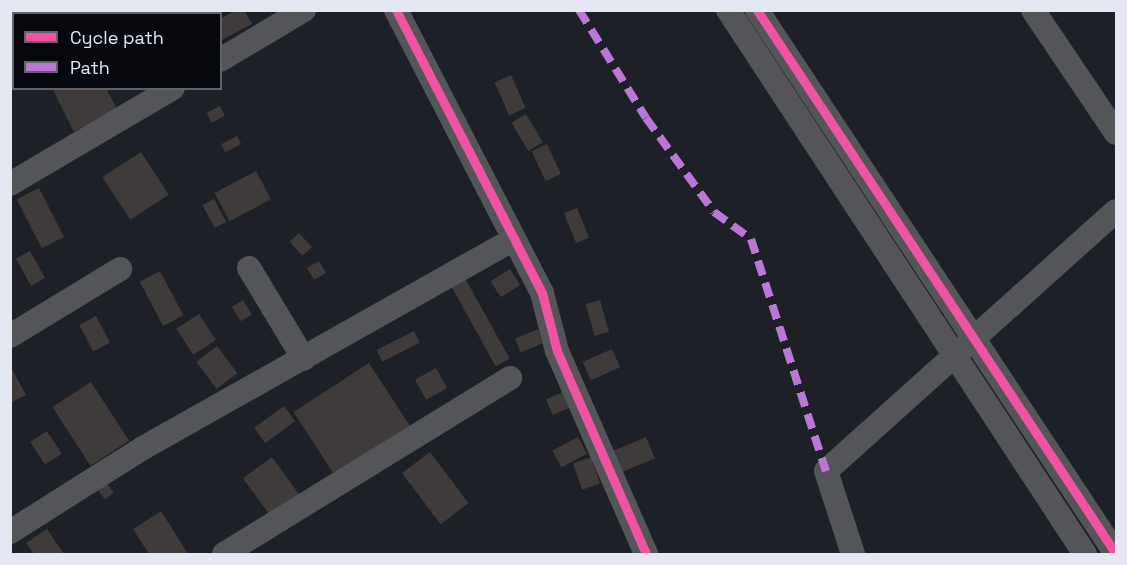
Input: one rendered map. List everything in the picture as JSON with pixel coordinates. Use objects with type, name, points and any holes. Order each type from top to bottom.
[{"type":"street","points":[[222,59],[304,10]]},
{"type":"street","points":[[396,10],[542,293],[557,351],[646,555]]},
{"type":"street","points":[[728,10],[1085,555]]},
{"type":"street","points":[[757,10],[1116,555]]},
{"type":"street","points":[[1033,10],[1116,133]]},
{"type":"street","points":[[10,184],[169,90]]},
{"type":"street","points":[[854,555],[826,471],[953,354],[1116,211]]},
{"type":"street","points":[[10,532],[143,448],[514,239]]},
{"type":"street","points":[[249,268],[304,359]]},
{"type":"street","points":[[10,336],[120,269]]},
{"type":"street","points":[[224,555],[510,378]]},
{"type":"building","points":[[236,10],[244,10],[252,24],[222,40],[222,18]]},
{"type":"building","points":[[511,75],[526,108],[509,115],[495,82]]},
{"type":"building","points":[[53,90],[107,90],[117,109],[74,132]]},
{"type":"building","points":[[220,106],[225,116],[212,123],[207,113]]},
{"type":"building","points":[[526,114],[543,142],[528,151],[511,123]]},
{"type":"building","points":[[237,136],[241,144],[225,152],[221,144]]},
{"type":"building","points":[[547,144],[561,174],[546,181],[532,151]]},
{"type":"building","points":[[141,152],[169,195],[130,220],[102,177]]},
{"type":"building","points":[[256,171],[271,199],[230,221],[215,193]]},
{"type":"building","points":[[39,188],[64,237],[42,248],[17,199]]},
{"type":"building","points":[[214,199],[226,222],[215,228],[203,205]]},
{"type":"building","points":[[577,208],[589,238],[576,243],[564,213]]},
{"type":"building","points":[[299,233],[312,247],[302,256],[289,242]]},
{"type":"building","points":[[30,251],[45,278],[31,286],[16,259]]},
{"type":"building","points":[[319,261],[326,273],[314,280],[307,268]]},
{"type":"building","points":[[510,269],[520,285],[501,297],[490,281]]},
{"type":"building","points":[[160,271],[183,315],[163,326],[140,282]]},
{"type":"building","points":[[465,278],[510,358],[496,366],[451,286]]},
{"type":"building","points":[[243,300],[252,315],[241,321],[232,307]]},
{"type":"building","points":[[600,300],[609,332],[595,336],[586,304]]},
{"type":"building","points":[[199,314],[216,340],[193,355],[176,329]]},
{"type":"building","points":[[96,316],[110,342],[93,351],[79,325]]},
{"type":"building","points":[[538,329],[544,343],[521,353],[515,339]]},
{"type":"building","points":[[414,331],[420,343],[382,362],[377,350]]},
{"type":"building","points":[[217,346],[237,373],[217,389],[196,362]]},
{"type":"building","points":[[612,349],[620,367],[591,380],[583,362]]},
{"type":"building","points":[[369,363],[411,428],[335,477],[294,412]]},
{"type":"building","points":[[436,368],[447,388],[426,400],[415,380]]},
{"type":"building","points":[[12,369],[26,395],[10,403],[10,370]]},
{"type":"building","points":[[91,382],[129,441],[91,466],[52,407]]},
{"type":"building","points":[[565,391],[572,407],[553,415],[546,400]]},
{"type":"building","points":[[284,406],[295,421],[265,443],[254,428]]},
{"type":"building","points":[[47,431],[62,454],[45,465],[30,442]]},
{"type":"building","points":[[578,437],[587,454],[561,467],[552,451]]},
{"type":"building","points":[[646,437],[655,458],[622,472],[613,451]]},
{"type":"building","points":[[430,452],[469,503],[441,524],[402,473]]},
{"type":"building","points":[[272,457],[303,500],[274,521],[243,478]]},
{"type":"building","points":[[591,457],[600,483],[582,490],[573,463]]},
{"type":"building","points":[[104,480],[114,493],[105,499],[95,487]]},
{"type":"building","points":[[161,511],[188,554],[149,554],[133,529]]},
{"type":"building","points":[[47,529],[64,554],[34,554],[26,543]]},
{"type":"marked path","points":[[579,10],[646,118],[714,212],[751,239],[826,471]]},
{"type":"cycle path","points":[[396,10],[542,293],[557,351],[646,554]]},
{"type":"cycle path","points":[[757,10],[1116,554]]}]
